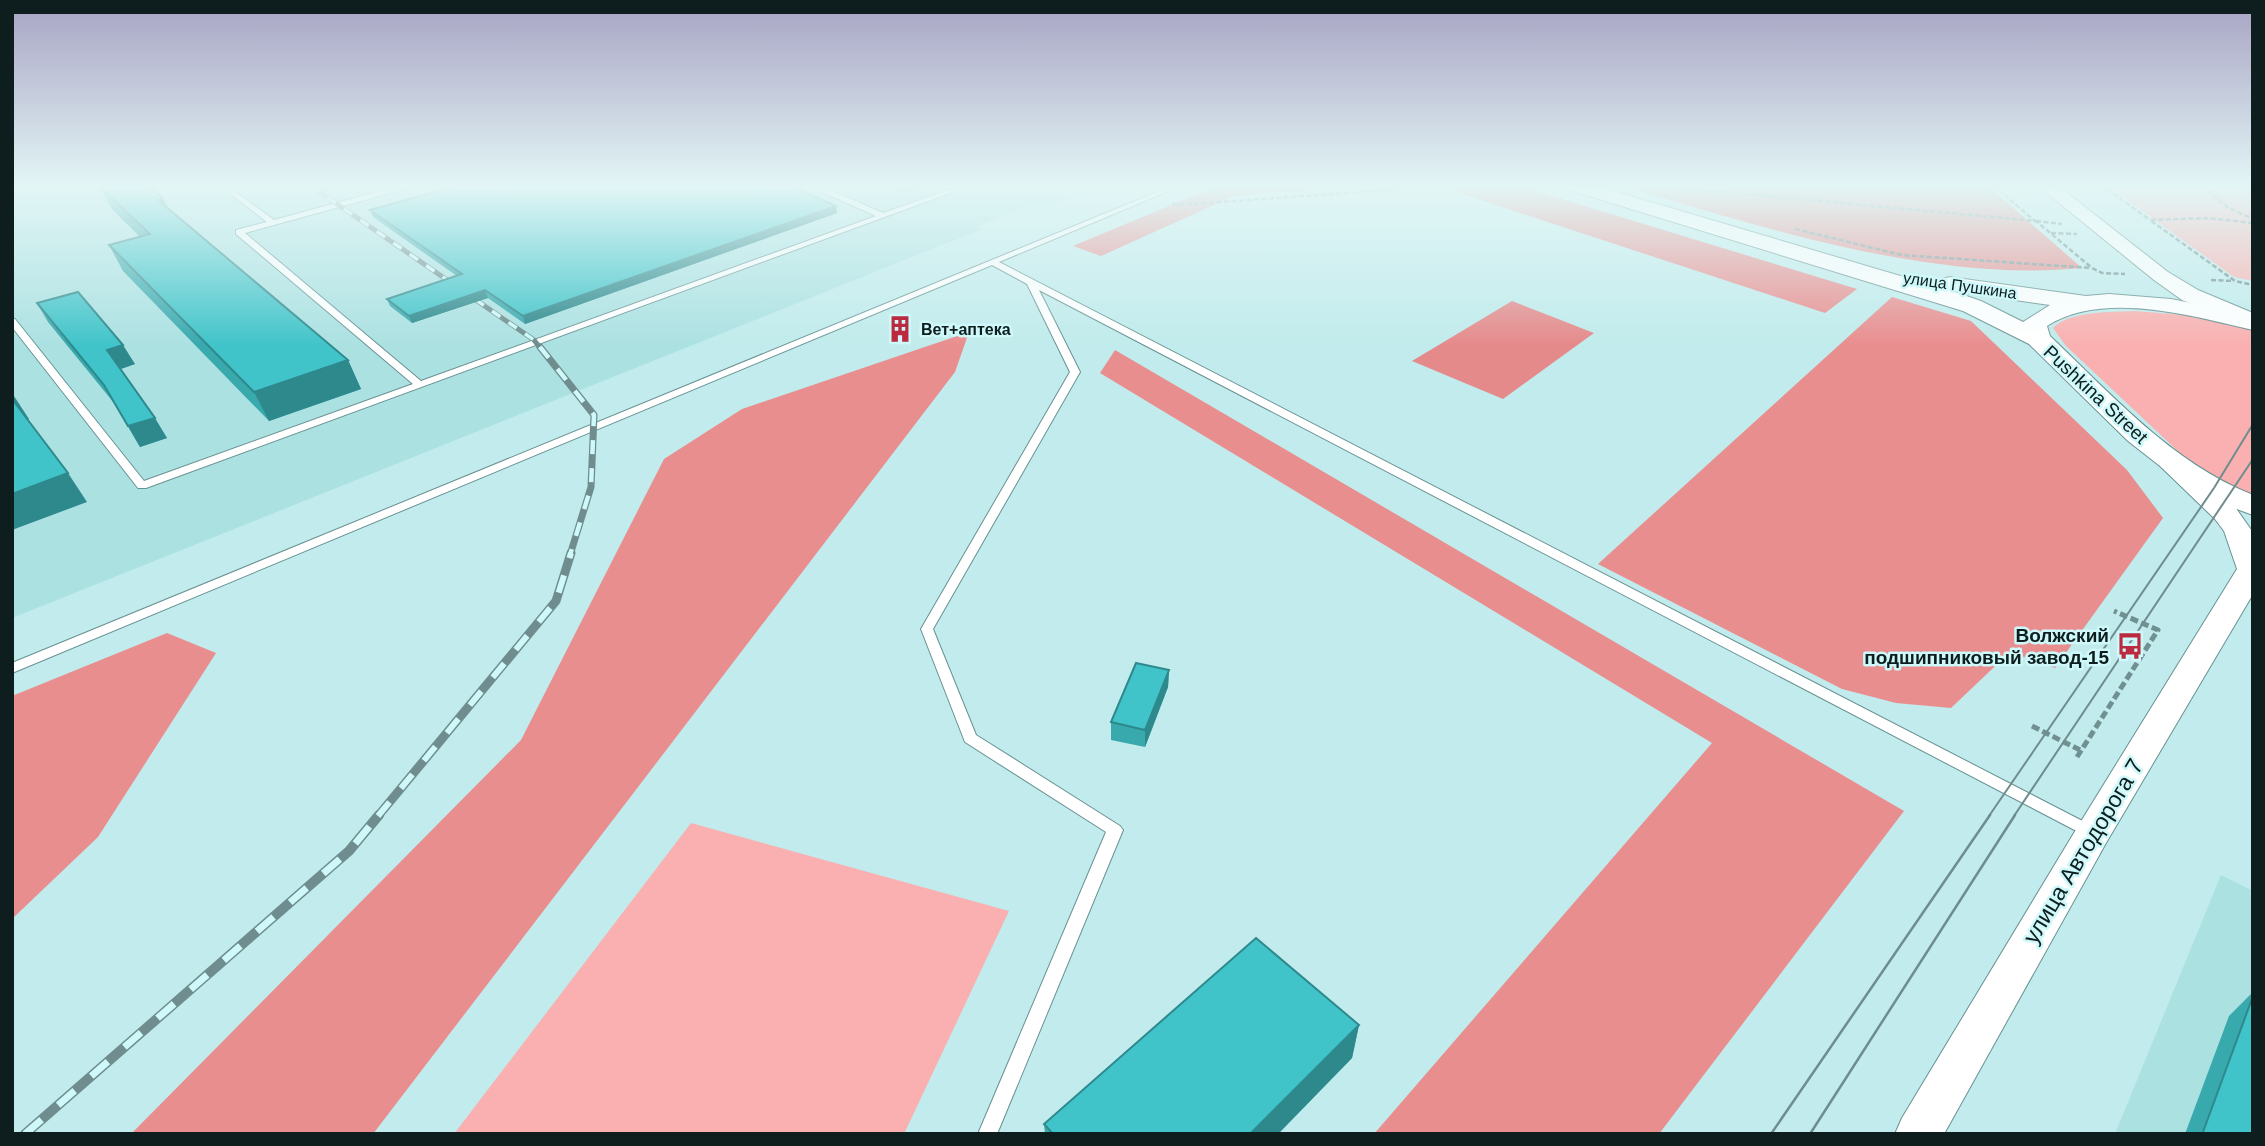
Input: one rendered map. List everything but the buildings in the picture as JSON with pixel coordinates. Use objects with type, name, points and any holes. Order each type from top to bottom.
[{"type":"main road","points":[[1756,238],[1858,269]]},
{"type":"main road","name":"улица Пушкина","points":[[1858,269],[2088,303]]},
{"type":"main road","name":"улица Пушкина","points":[[1858,269],[1972,306],[2038,339]]},
{"type":"main road","name":"Pushkina Street","points":[[2253,322],[2173,306],[2131,302],[2064,306],[2046,313],[2034,324],[2038,339],[2166,459],[2226,497],[2253,506]]},
{"type":"street","points":[[2114,238],[2190,295],[2253,322]]},
{"type":"street","points":[[2131,302],[2158,286],[2161,276]]},
{"type":"street","name":"улица Автодорога 7","points":[[1918,1134],[2093,833],[2252,569],[2238,531],[2225,513],[2205,498],[2166,459]]},
{"type":"lane","points":[[247,238],[421,385]]},
{"type":"lane","points":[[12,321],[142,486],[822,238]]},
{"type":"lane","points":[[12,668],[1052,238]]},
{"type":"lane","points":[[994,263],[2093,833]]},
{"type":"lane","points":[[987,1134],[1115,830],[970,738],[927,629],[1075,372],[1031,284]]},
{"type":"path","points":[[1837,238],[1902,254],[2092,268]]},
{"type":"path","points":[[2056,238],[2092,268],[2102,272],[2128,274]]},
{"type":"path","points":[[2176,238],[2235,281],[2253,285]]},
{"type":"path","points":[[2077,757],[2158,630],[2114,611]]},
{"type":"path","points":[[2032,726],[2080,750]]},
{"type":"shaded area","points":[[12,238],[958,238],[12,618]]},
{"type":"shaded area","points":[[1091,238],[1140,238],[1101,256],[1073,246]]},
{"type":"shaded area","points":[[1598,238],[1691,238],[1857,289],[1825,313]]},
{"type":"shaded area","points":[[1808,238],[2048,238],[2082,268],[2025,270],[1967,267],[1848,248]]},
{"type":"shaded area","points":[[2180,238],[2253,238],[2253,281],[2234,277]]},
{"type":"shaded area","points":[[1892,297],[1971,321],[2127,470],[2163,518],[2055,668],[2010,652],[1951,708],[1896,703],[1842,689],[1598,564]]},
{"type":"shaded area","points":[[1512,301],[1594,333],[1503,399],[1412,361]]},
{"type":"shaded area","points":[[2135,311],[2197,316],[2253,330],[2253,497],[2198,470],[2066,346],[2053,328],[2060,322],[2080,315]]},
{"type":"shaded area","points":[[969,332],[955,372],[373,1134],[131,1134],[521,740],[664,459],[742,409]]},
{"type":"shaded area","points":[[1115,350],[1904,811],[1659,1134],[1374,1134],[1712,743],[1100,373]]},
{"type":"shaded area","points":[[167,633],[216,653],[98,837],[12,919],[12,696]]},
{"type":"shaded area","points":[[691,823],[1009,911],[904,1134],[454,1134]]},
{"type":"shaded area","points":[[2221,875],[2253,891],[2253,1134],[2115,1134]]},
{"type":"tram line","points":[[1989,816],[2214,488],[2253,424]]},
{"type":"tram line","points":[[2014,816],[2253,459]]},
{"type":"tram line","points":[[1771,1134],[1990,815]]},
{"type":"tram line","points":[[1810,1134],[2015,815]]},
{"type":"railway","points":[[387,238],[534,340],[541,349]]},
{"type":"railway","points":[[540,347],[594,415],[591,487],[570,555]]},
{"type":"railway","points":[[378,816],[556,601],[571,553]]},
{"type":"railway","points":[[25,1134],[349,851],[379,815]]},
{"type":"place","name":"Вет+аптека","points":[[900,329]]},
{"type":"place","name":"Волжский подшипниковый завод-15","points":[[2130,646]]}]
